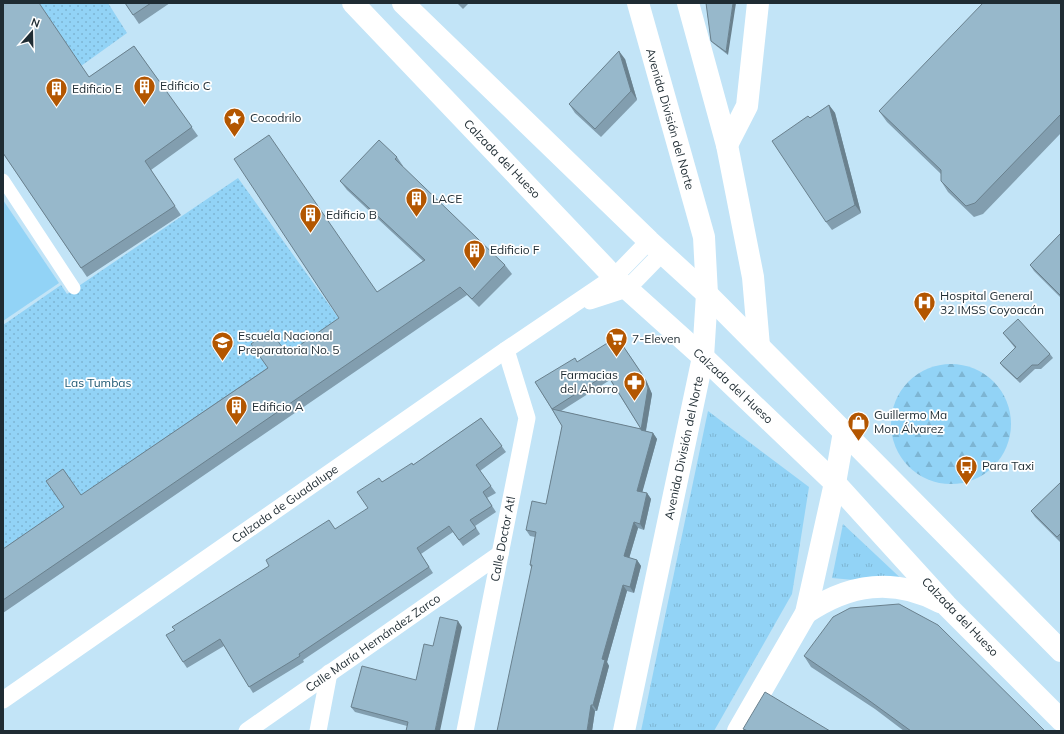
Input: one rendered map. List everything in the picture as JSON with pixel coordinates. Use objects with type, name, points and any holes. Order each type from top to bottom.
[{"type":"main road","name":"Calzada del Hueso","points":[[353,3],[621,283],[703,357],[835,483],[946,605],[1061,720]]},
{"type":"main road","points":[[403,3],[655,247],[707,294],[1061,651]]},
{"type":"main road","name":"Avenida División del Norte","points":[[624,731],[703,357],[707,294],[704,237],[638,3]]},
{"type":"main road","points":[[688,3],[727,145],[753,277],[759,346]]},
{"type":"main road","points":[[727,145],[747,106],[758,3]]},
{"type":"main road","points":[[738,731],[806,613],[835,483],[844,432]]},
{"type":"main road","points":[[806,613],[836,595],[870,587],[890,587],[910,590],[929,596],[946,605]]},
{"type":"street","points":[[3,180],[74,288]]},
{"type":"street","name":"Calzada de Guadalupe","points":[[3,700],[506,350],[569,309],[621,283],[655,247]]},
{"type":"street","name":"Calle Doctor Atl","points":[[465,731],[527,418],[506,350]]},
{"type":"street","name":"Calle María Hernández Zarco","points":[[247,731],[500,554]]},
{"type":"street","points":[[318,731],[329,674]]},
{"type":"green space","points":[[39,3],[108,3],[127,33],[81,66]]},
{"type":"green space","name":"Las Tumbas","points":[[238,178],[345,327],[71,516],[3,557],[3,325],[61,285],[67,294]]},
{"type":"green space","points":[[3,200],[59,283],[3,321]]},
{"type":"green space","points":[[951,364],[974,368],[994,381],[1007,401],[1011,424],[1007,447],[994,467],[974,480],[951,484],[928,480],[908,467],[895,447],[891,424],[895,401],[908,381],[928,368]]},
{"type":"green space","points":[[708,411],[809,487],[792,594],[714,731],[641,731]]},
{"type":"green space","points":[[843,524],[908,585],[832,578]]},
{"type":"building","name":"Edificio E","points":[[3,3],[39,3],[89,77],[134,46],[192,127],[145,161],[175,206],[81,268],[3,153]]},
{"type":"building","points":[[125,3],[151,3],[133,15]]},
{"type":"building","points":[[706,3],[733,3],[726,52],[711,41]]},
{"type":"building","points":[[983,3],[1061,3],[1061,114],[975,203],[966,206],[941,181],[941,170],[879,111]]},
{"type":"building","points":[[619,51],[631,91],[595,129],[569,104]]},
{"type":"building","points":[[829,105],[855,205],[826,222],[772,141],[808,116],[810,118]]},
{"type":"building","points":[[269,135],[377,292],[425,260],[340,181],[379,140],[397,157],[395,159],[505,265],[472,299],[460,287],[3,600],[3,549],[64,507],[46,481],[63,469],[81,495],[268,368],[251,344],[270,330],[287,354],[339,318],[234,159]]},
{"type":"building","points":[[1061,233],[1061,296],[1030,265]]},
{"type":"building","points":[[1018,319],[1050,354],[1038,365],[1032,365],[1017,379],[1000,363],[1016,347],[1003,333]]},
{"type":"building","points":[[617,337],[642,374],[648,388],[641,430],[653,433],[637,491],[647,493],[640,524],[634,522],[624,556],[637,560],[630,587],[623,585],[602,659],[605,660],[593,705],[591,705],[587,731],[497,731],[532,565],[530,565],[536,532],[526,530],[532,501],[546,504],[562,426],[535,382],[575,358],[577,362]],"holes":[[[607,374],[641,429],[552,409]]]},
{"type":"building","points":[[481,418],[502,446],[476,465],[491,486],[483,492],[492,506],[470,520],[476,528],[459,540],[449,526],[417,548],[429,567],[299,654],[300,656],[249,687],[220,639],[183,662],[166,635],[175,630],[172,627],[269,566],[266,560],[329,520],[335,529],[368,508],[357,492],[379,478],[382,482],[412,463],[413,465]]},
{"type":"building","points":[[1061,482],[1061,533],[1057,537],[1031,511]]},
{"type":"building","points":[[899,604],[938,625],[1045,731],[911,731],[804,656],[833,617],[850,608]]},
{"type":"building","points":[[440,617],[458,621],[435,731],[406,731],[408,722],[351,707],[362,666],[416,680],[424,644],[433,646]]},
{"type":"building","points":[[765,692],[830,731],[748,731],[743,729]]},
{"type":"place","name":"Edificio C","points":[[144,106]]},
{"type":"place","name":"Edificio E","points":[[57,108]]},
{"type":"place","name":"Cocodrilo","points":[[234,138]]},
{"type":"place","name":"LACE","points":[[417,218]]},
{"type":"place","name":"Edificio B","points":[[311,234]]},
{"type":"place","name":"Edificio F","points":[[474,270]]},
{"type":"place","name":"Hospital General 32 IMSS Coyoacán","points":[[925,322]]},
{"type":"place","name":"7-Eleven","points":[[617,358]]},
{"type":"place","name":"Escuela Nacional Preparatoria No. 5","points":[[223,362]]},
{"type":"place","name":"Farmacias del Ahorro","points":[[634,402]]},
{"type":"place","name":"Edificio A","points":[[237,426]]},
{"type":"place","name":"Guillermo Ma Mon Álvarez","points":[[858,442]]},
{"type":"place","name":"Para Taxi","points":[[966,486]]}]
